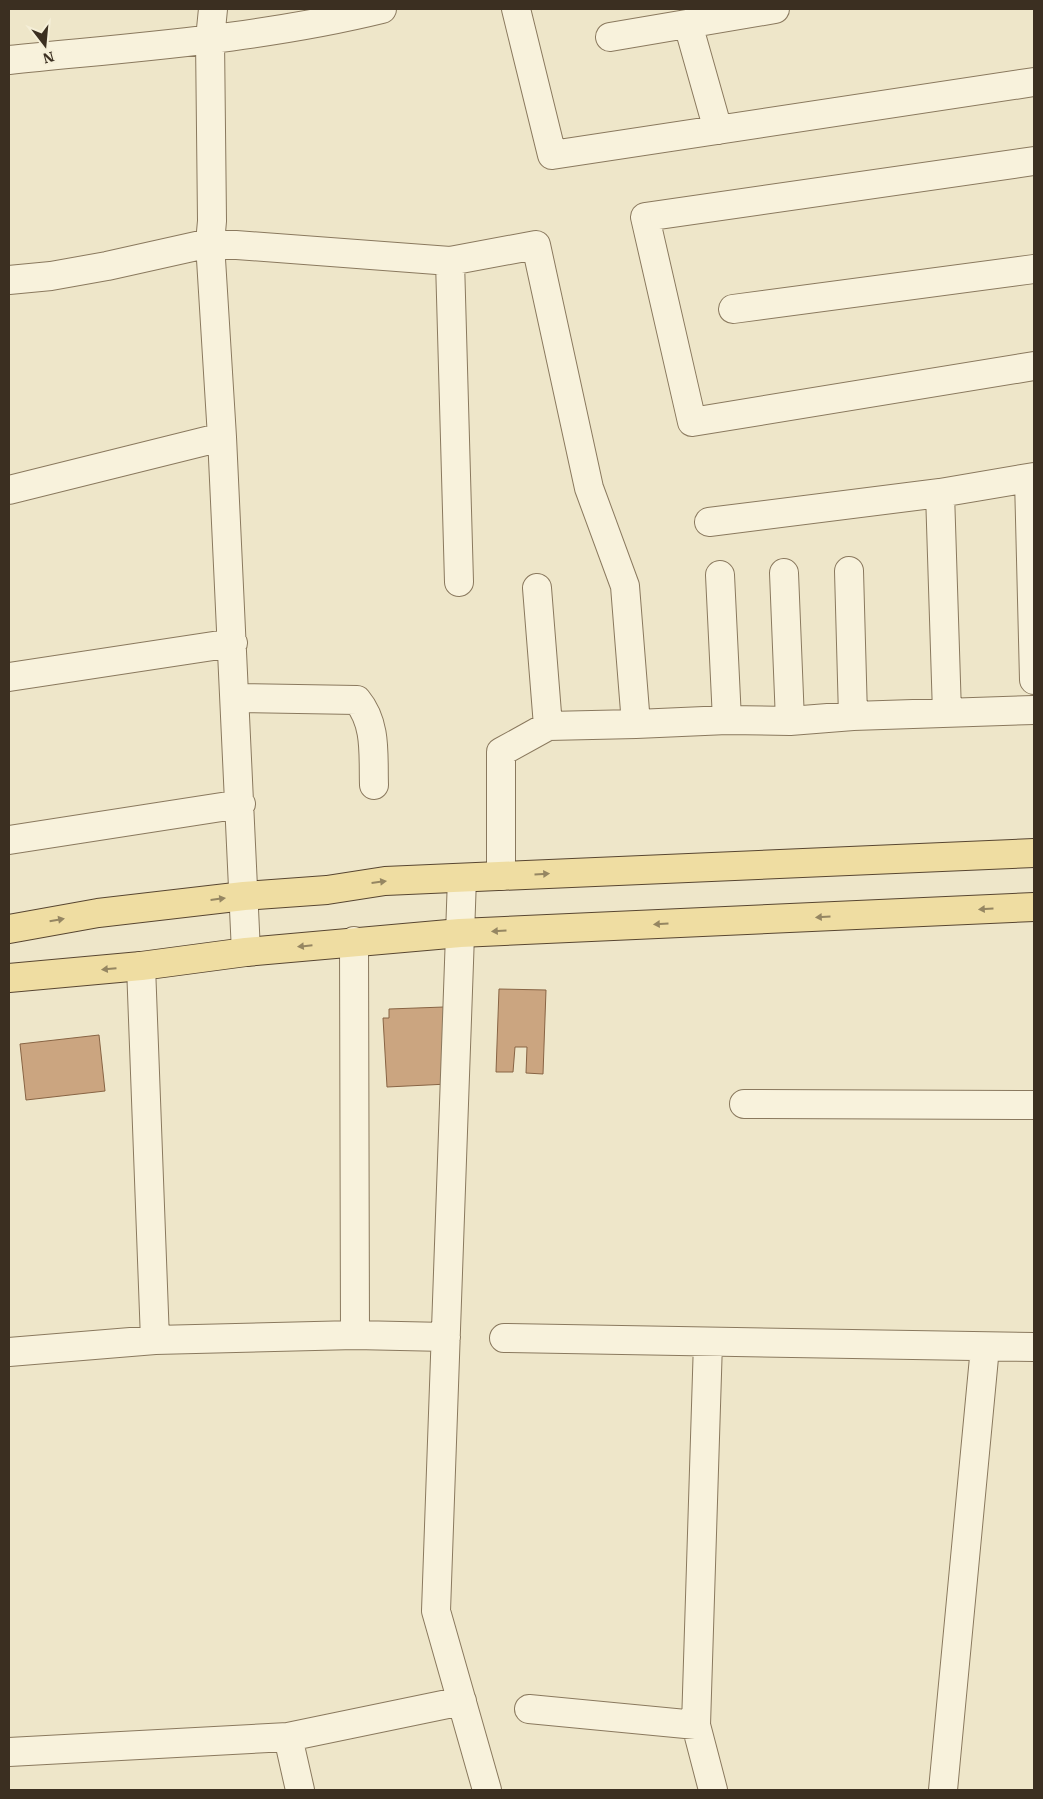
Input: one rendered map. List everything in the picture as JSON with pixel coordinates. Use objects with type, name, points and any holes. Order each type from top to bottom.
[{"type":"main road","points":[[9,929],[98,913],[244,896],[327,890],[385,881],[1034,853]]},
{"type":"main road","points":[[9,978],[141,966],[246,952],[354,941],[460,933],[1034,907]]},
{"type":"street","points":[[213,9],[210,39],[212,221],[210,243],[233,643],[246,952]]},
{"type":"street","points":[[9,60],[210,39],[341,19],[382,9]]},
{"type":"street","points":[[516,9],[552,155],[1034,82]]},
{"type":"street","points":[[610,37],[776,9]]},
{"type":"street","points":[[688,24],[718,130]]},
{"type":"street","points":[[1034,161],[645,217],[692,422],[1034,366]]},
{"type":"street","points":[[9,280],[51,276],[107,266],[210,243],[450,261],[536,245],[589,488],[625,586],[636,724]]},
{"type":"street","points":[[450,261],[459,582]]},
{"type":"street","points":[[733,309],[1034,269]]},
{"type":"street","points":[[9,490],[222,437]]},
{"type":"street","points":[[709,522],[1032,478],[1034,680]]},
{"type":"street","points":[[940,492],[947,713]]},
{"type":"street","points":[[848,571],[853,716]]},
{"type":"street","points":[[784,573],[790,721]]},
{"type":"street","points":[[720,576],[726,720]]},
{"type":"street","points":[[537,588],[548,726]]},
{"type":"street","points":[[9,677],[233,643]]},
{"type":"street","points":[[235,698],[357,700],[366,710],[372,730],[374,784]]},
{"type":"street","points":[[501,876],[501,752],[548,726],[726,720],[790,721],[853,716],[1034,710]]},
{"type":"street","points":[[9,840],[241,804]]},
{"type":"street","points":[[462,878],[436,1611],[487,1790]]},
{"type":"street","points":[[354,941],[355,1335]]},
{"type":"street","points":[[141,966],[155,1340]]},
{"type":"street","points":[[744,1104],[1034,1105]]},
{"type":"street","points":[[9,1352],[155,1340],[355,1335],[446,1338]]},
{"type":"street","points":[[504,1338],[1034,1348]]},
{"type":"street","points":[[708,1342],[696,1725],[713,1790]]},
{"type":"street","points":[[944,1790],[985,1347]]},
{"type":"street","points":[[9,1752],[288,1737],[462,1702]]},
{"type":"street","points":[[529,1709],[696,1725]]},
{"type":"street","points":[[288,1737],[300,1790]]},
{"type":"building","points":[[499,989],[546,990],[543,1074],[526,1073],[527,1047],[515,1047],[513,1072],[496,1072]]},
{"type":"building","points":[[444,1007],[448,1084],[387,1087],[383,1018],[389,1018],[389,1009]]},
{"type":"building","points":[[99,1035],[105,1091],[26,1100],[20,1044]]}]
